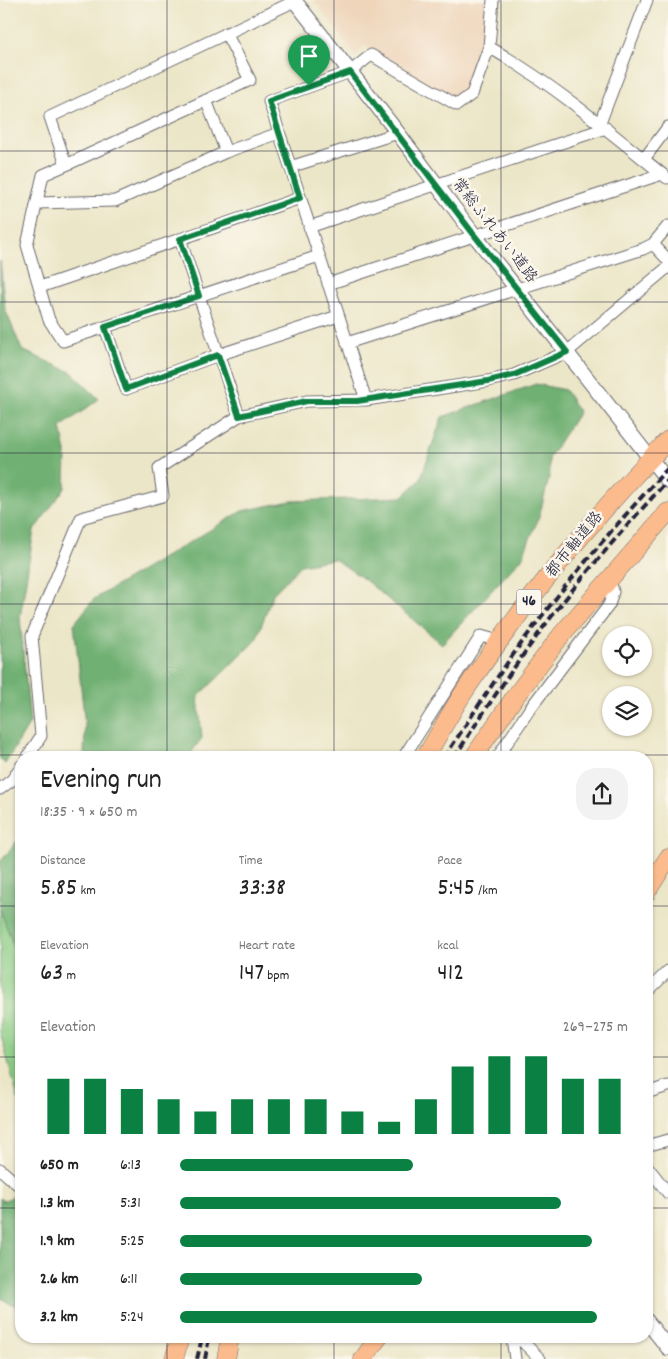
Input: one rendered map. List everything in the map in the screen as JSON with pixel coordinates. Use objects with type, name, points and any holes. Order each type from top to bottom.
[{"type":"main road","name":"都市軸道路","points":[[428,751],[462,696],[499,642],[593,522],[668,440]]},
{"type":"main road","points":[[478,751],[514,698],[562,634],[668,512]]},
{"type":"main road","points":[[653,882],[668,858]]},
{"type":"main road","points":[[174,1359],[179,1343]]},
{"type":"main road","points":[[226,1359],[229,1343]]},
{"type":"main road","points":[[362,1359],[374,1343]]},
{"type":"street","points":[[66,165],[50,117],[294,0]]},
{"type":"street","name":"常総ふれあい道路","points":[[294,0],[516,289],[668,481]]},
{"type":"street","points":[[366,400],[269,101],[350,72],[371,55],[457,105],[472,94],[489,47],[493,0]]},
{"type":"street","points":[[603,126],[646,0]]},
{"type":"street","points":[[226,33],[250,80],[43,175],[28,245],[49,320],[63,341],[319,256]]},
{"type":"street","points":[[489,47],[512,60],[603,126],[665,176]]},
{"type":"street","points":[[206,100],[226,152]]},
{"type":"street","points":[[310,227],[603,126]]},
{"type":"street","points":[[644,159],[668,127]]},
{"type":"street","points":[[37,203],[115,201],[226,152],[279,132]]},
{"type":"street","points":[[290,167],[398,133]]},
{"type":"street","points":[[328,284],[665,176]]},
{"type":"street","points":[[40,286],[300,198]]},
{"type":"street","points":[[347,343],[653,244],[668,226]]},
{"type":"street","points":[[180,239],[239,416]]},
{"type":"street","points":[[653,244],[668,260]]},
{"type":"street","points":[[31,751],[41,736],[32,636],[81,518],[163,496],[159,468],[239,416],[307,401],[366,400],[488,381],[514,375],[567,352],[668,267]]},
{"type":"street","points":[[105,327],[126,389],[218,355],[338,316]]},
{"type":"street","points":[[502,751],[529,710],[610,605],[613,592],[610,579]]},
{"type":"street","points":[[407,751],[481,636],[499,642]]},
{"type":"street","points":[[0,789],[15,775]]},
{"type":"street","points":[[653,986],[668,971]]},
{"type":"street","points":[[653,1091],[668,1086]]},
{"type":"street","points":[[653,1144],[668,1140]]},
{"type":"street","points":[[0,1169],[15,1182]]},
{"type":"street","points":[[653,1174],[668,1193]]},
{"type":"street","points":[[653,1329],[668,1348]]},
{"type":"street","points":[[513,1343],[515,1359]]},
{"type":"street","points":[[524,1343],[540,1359]]},
{"type":"shaded area","points":[[314,0],[489,0],[479,52],[468,93],[461,99],[424,83],[364,45],[356,55]]},
{"type":"green space","points":[[0,261],[5,309],[22,350],[73,373],[99,399],[61,427],[66,452],[65,488],[34,530],[20,618],[30,723],[5,764],[0,759]]},
{"type":"green space","points":[[536,384],[565,390],[579,412],[549,458],[550,474],[539,517],[522,558],[442,644],[364,579],[334,559],[301,565],[273,594],[256,640],[198,697],[202,738],[192,751],[84,751],[85,725],[74,624],[94,599],[242,511],[291,501],[402,497],[420,480],[442,417]]},
{"type":"green space","points":[[15,843],[15,950],[0,909],[0,862]]},
{"type":"green space","points":[[0,909],[15,950],[15,1087],[0,1032]]},
{"type":"green space","points":[[15,1196],[15,1305],[10,1304],[0,1297],[0,1198],[3,1201]]},
{"type":"railway","points":[[449,751],[526,637],[560,593],[668,468]]},
{"type":"railway","points":[[459,751],[501,686],[563,601],[668,480]]},
{"type":"railway","points":[[197,1359],[201,1343]]},
{"type":"railway","points":[[205,1359],[208,1343]]},
{"type":"route","points":[[350,72],[516,289],[567,352],[514,375],[488,381],[357,401],[307,401],[239,416],[218,355],[126,389],[105,327],[199,296],[180,239],[300,198],[269,101],[309,86],[350,72]]}]
